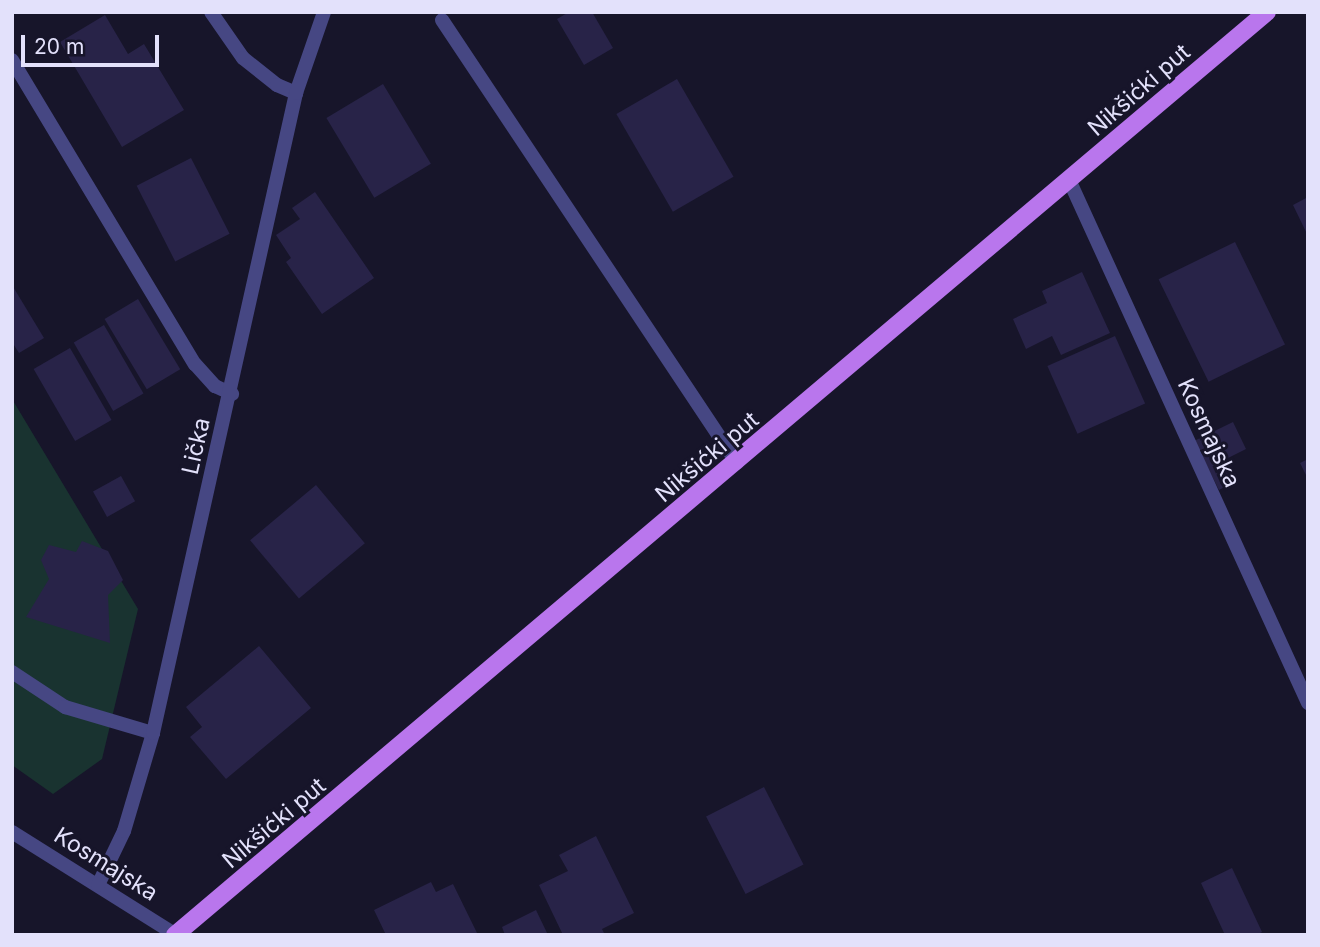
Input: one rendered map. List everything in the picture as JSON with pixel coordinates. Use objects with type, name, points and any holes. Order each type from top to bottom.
[{"type":"main road","name":"Nikšićki put","points":[[175,935],[1070,182],[1268,12]]},
{"type":"street","points":[[211,12],[243,58],[296,93]]},
{"type":"street","name":"Lička","points":[[98,885],[124,831],[153,733],[232,394],[296,93],[324,12]]},
{"type":"street","points":[[442,20],[737,463]]},
{"type":"street","points":[[12,60],[195,364],[215,386],[232,394]]},
{"type":"street","name":"Kosmajska","points":[[1070,182],[1308,703]]},
{"type":"street","points":[[12,672],[65,707],[153,733]]},
{"type":"street","name":"Kosmajska","points":[[12,832],[175,935]]},
{"type":"green space","points":[[12,399],[138,609],[102,759],[53,794],[12,765]]},
{"type":"building","points":[[569,12],[592,12],[613,48],[584,65],[557,19]]},
{"type":"building","points":[[105,15],[128,54],[144,44],[184,110],[122,147],[60,42]]},
{"type":"building","points":[[677,79],[734,177],[673,212],[616,114]]},
{"type":"building","points":[[383,84],[431,164],[374,198],[326,118]]},
{"type":"building","points":[[191,158],[230,234],[175,261],[137,186]]},
{"type":"building","points":[[315,192],[374,278],[322,314],[286,262],[291,258],[276,235],[300,219],[292,208]]},
{"type":"building","points":[[1308,197],[1308,236],[1293,205]]},
{"type":"building","points":[[1235,242],[1285,344],[1209,382],[1159,279]]},
{"type":"building","points":[[1082,272],[1110,333],[1061,355],[1052,336],[1026,349],[1013,319],[1047,303],[1042,291]]},
{"type":"building","points":[[12,285],[44,338],[19,353],[12,342]]},
{"type":"building","points":[[138,299],[180,369],[147,389],[105,319]]},
{"type":"building","points":[[104,325],[144,393],[113,411],[74,342]]},
{"type":"building","points":[[1115,336],[1145,404],[1077,434],[1047,366]]},
{"type":"building","points":[[70,348],[112,420],[75,441],[34,369]]},
{"type":"building","points":[[1233,422],[1246,449],[1228,458],[1238,480],[1219,490],[1194,441]]},
{"type":"building","points":[[1308,459],[1308,479],[1300,463]]},
{"type":"building","points":[[121,476],[135,501],[107,517],[93,492]]},
{"type":"building","points":[[316,485],[365,543],[299,598],[250,540]]},
{"type":"building","points":[[82,541],[108,551],[123,580],[108,595],[110,643],[26,617],[49,579],[41,560],[49,545],[76,552]]},
{"type":"building","points":[[259,646],[311,708],[226,779],[190,737],[202,727],[186,707]]},
{"type":"building","points":[[764,787],[803,865],[746,894],[706,817]]},
{"type":"building","points":[[596,836],[634,913],[602,929],[605,935],[563,935],[539,885],[568,871],[559,855]]},
{"type":"building","points":[[1232,868],[1262,932],[1256,935],[1225,935],[1201,883]]},
{"type":"building","points":[[431,882],[436,892],[453,884],[478,935],[386,935],[374,910]]},
{"type":"building","points":[[536,910],[548,935],[505,935],[502,927]]}]
